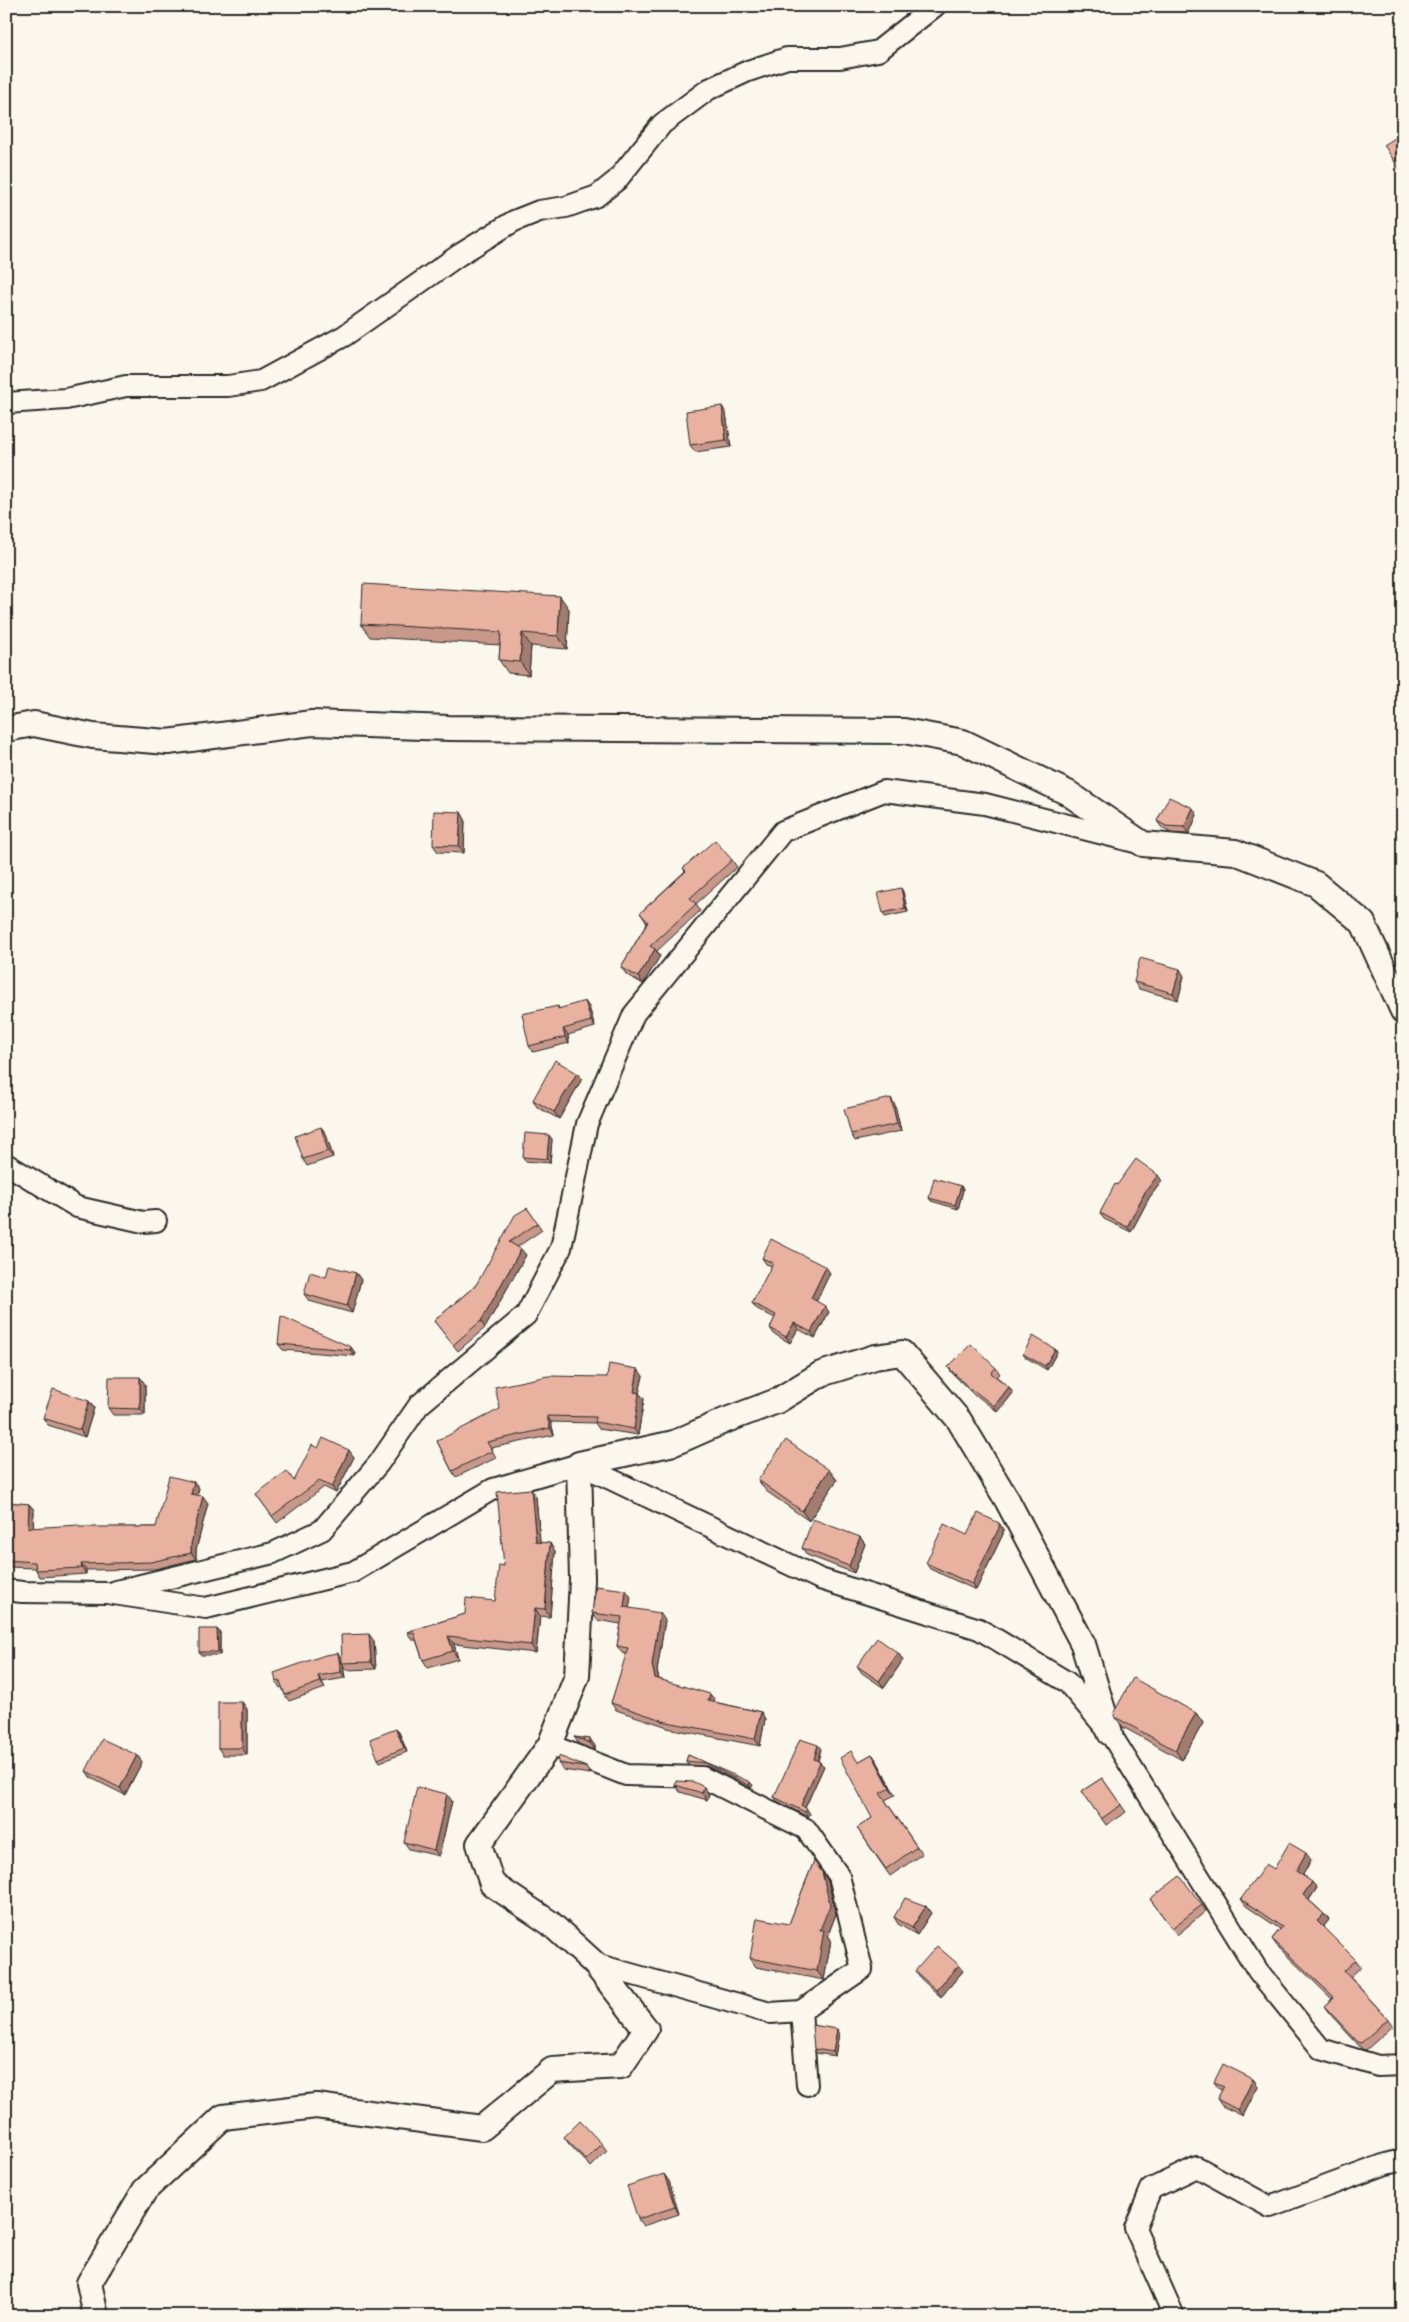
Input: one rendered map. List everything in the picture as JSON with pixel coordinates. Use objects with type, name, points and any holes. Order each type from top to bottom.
[{"type":"street","points":[[6,403],[66,399],[126,386],[228,386],[261,381],[344,336],[459,255],[514,222],[539,211],[566,207],[596,196],[617,180],[662,124],[709,90],[748,71],[787,58],[840,58],[878,51],[934,6]]},
{"type":"street","points":[[6,728],[34,724],[93,736],[168,742],[312,723],[459,728],[904,731],[962,742],[1068,793],[1143,844]]},
{"type":"street","points":[[107,1593],[273,1553],[322,1530],[379,1463],[419,1405],[526,1316],[561,1248],[587,1124],[634,1014],[783,831],[884,791],[985,804],[1143,844],[1236,852],[1316,884],[1363,923],[1403,1011]]},
{"type":"street","points":[[6,1164],[77,1206],[143,1222],[156,1221]]},
{"type":"street","points":[[6,1590],[22,1592],[107,1593],[206,1608],[353,1572],[493,1489],[579,1464],[674,1443],[777,1401],[821,1374],[875,1357],[902,1353],[959,1420],[1007,1500],[1083,1644],[1110,1733]]},
{"type":"street","points":[[579,1464],[820,1579],[979,1629],[1067,1682],[1110,1733],[1258,1971],[1322,2049],[1378,2066],[1403,2065]]},
{"type":"street","points":[[96,2316],[89,2283],[145,2190],[223,2117],[316,2106],[482,2128],[552,2070],[621,2066],[646,2029],[594,1964],[550,1923],[492,1884],[479,1844],[550,1745],[577,1676],[582,1579],[579,1464]]},
{"type":"street","points":[[550,1745],[626,1775],[702,1777],[806,1829],[839,1876],[862,1969],[801,2011],[770,2013],[594,1964]]},
{"type":"street","points":[[801,2011],[807,2084]]},
{"type":"street","points":[[1174,2316],[1135,2228],[1151,2189],[1197,2168],[1270,2206],[1386,2164],[1403,2160]]},
{"type":"building","points":[[1403,133],[1403,175],[1384,145]]},
{"type":"building","points":[[722,406],[726,440],[690,445],[686,411]]},
{"type":"building","points":[[363,584],[560,596],[558,636],[522,633],[520,662],[499,660],[501,632],[361,624]]},
{"type":"building","points":[[1169,797],[1193,808],[1184,827],[1166,826],[1157,821]]},
{"type":"building","points":[[434,811],[461,812],[459,846],[433,845]]},
{"type":"building","points":[[715,840],[732,860],[690,898],[696,904],[650,946],[655,949],[638,977],[621,967],[648,922],[640,913],[686,871],[683,868]]},
{"type":"building","points":[[901,888],[905,908],[883,913],[878,893]]},
{"type":"building","points":[[1140,958],[1180,969],[1173,993],[1134,982]]},
{"type":"building","points":[[585,1001],[591,1021],[563,1029],[565,1037],[529,1046],[522,1014],[558,1006],[558,1009]]},
{"type":"building","points":[[555,1060],[577,1073],[554,1112],[533,1100]]},
{"type":"building","points":[[891,1098],[897,1124],[851,1134],[844,1109]]},
{"type":"building","points":[[321,1127],[328,1151],[303,1159],[295,1136]]},
{"type":"building","points":[[525,1133],[549,1135],[547,1159],[523,1157]]},
{"type":"building","points":[[1136,1159],[1158,1175],[1145,1192],[1127,1227],[1100,1213],[1115,1184],[1117,1185]]},
{"type":"building","points":[[934,1178],[961,1186],[955,1205],[929,1198]]},
{"type":"building","points":[[527,1208],[538,1223],[509,1242],[521,1249],[481,1321],[453,1345],[434,1321],[476,1285],[515,1215]]},
{"type":"building","points":[[771,1239],[826,1267],[811,1298],[825,1306],[811,1332],[794,1323],[786,1337],[770,1328],[776,1315],[752,1303],[773,1263],[762,1258]]},
{"type":"building","points":[[329,1266],[356,1273],[347,1306],[304,1294],[310,1272],[326,1277]]},
{"type":"building","points":[[281,1316],[351,1347],[350,1350],[278,1344]]},
{"type":"building","points":[[1033,1336],[1055,1349],[1045,1366],[1023,1354]]},
{"type":"building","points":[[971,1344],[996,1368],[991,1373],[1009,1387],[994,1406],[972,1391],[948,1367]]},
{"type":"building","points":[[609,1364],[638,1369],[634,1392],[639,1393],[634,1429],[595,1422],[596,1417],[547,1416],[550,1428],[487,1442],[492,1451],[452,1471],[437,1441],[500,1409],[495,1387],[548,1376],[607,1377]]},
{"type":"building","points":[[109,1377],[140,1377],[140,1409],[108,1408]]},
{"type":"building","points":[[53,1389],[89,1401],[80,1430],[43,1418]]},
{"type":"building","points":[[323,1438],[349,1450],[332,1487],[319,1481],[272,1516],[256,1494],[287,1471],[294,1481],[312,1445],[318,1448]]},
{"type":"building","points":[[786,1440],[829,1470],[802,1511],[758,1480]]},
{"type":"building","points":[[169,1476],[194,1482],[191,1494],[203,1496],[191,1544],[191,1553],[151,1562],[81,1564],[82,1568],[36,1570],[35,1562],[6,1560],[6,1502],[29,1504],[28,1528],[79,1525],[79,1527],[156,1527]]},
{"type":"building","points":[[531,1489],[536,1542],[550,1543],[545,1609],[535,1608],[531,1645],[448,1636],[453,1651],[423,1660],[414,1633],[407,1632],[465,1614],[466,1598],[495,1601],[499,1565],[504,1566],[497,1492]]},
{"type":"building","points":[[978,1513],[999,1523],[999,1528],[972,1584],[926,1563],[944,1524],[967,1535]]},
{"type":"building","points":[[813,1519],[860,1537],[849,1566],[802,1548]]},
{"type":"building","points":[[596,1586],[626,1590],[624,1607],[660,1613],[652,1665],[655,1678],[710,1694],[708,1701],[761,1712],[755,1739],[662,1721],[611,1703],[628,1648],[617,1646],[622,1617],[592,1613]]},
{"type":"building","points":[[199,1629],[217,1629],[218,1652],[199,1652]]},
{"type":"building","points":[[369,1634],[371,1662],[342,1663],[341,1635]]},
{"type":"building","points":[[877,1638],[898,1653],[879,1681],[857,1666]]},
{"type":"building","points":[[338,1653],[341,1672],[318,1676],[320,1682],[285,1695],[280,1681],[276,1682],[274,1673],[325,1655]]},
{"type":"building","points":[[1133,1678],[1196,1713],[1175,1750],[1115,1717],[1114,1712]]},
{"type":"building","points":[[218,1702],[242,1702],[242,1748],[218,1748]]},
{"type":"building","points":[[396,1729],[404,1748],[378,1759],[370,1739]]},
{"type":"building","points":[[574,1737],[590,1739],[590,1743]]},
{"type":"building","points":[[102,1739],[137,1755],[120,1788],[86,1771]]},
{"type":"building","points":[[800,1739],[818,1745],[814,1759],[820,1762],[801,1805],[807,1809],[805,1812],[774,1797]]},
{"type":"building","points":[[851,1751],[858,1762],[872,1754],[890,1788],[880,1793],[917,1847],[886,1869],[857,1828],[872,1818],[840,1758]]},
{"type":"building","points":[[688,1755],[750,1782],[749,1785],[705,1763],[686,1761]]},
{"type":"building","points":[[559,1756],[586,1767],[558,1763]]},
{"type":"building","points":[[1102,1778],[1121,1805],[1101,1819],[1082,1791]]},
{"type":"building","points":[[676,1781],[694,1782],[704,1787],[702,1793],[675,1785]]},
{"type":"building","points":[[417,1787],[447,1794],[434,1850],[404,1842]]},
{"type":"building","points":[[1289,1843],[1306,1853],[1296,1871],[1312,1882],[1303,1895],[1324,1914],[1317,1921],[1356,1960],[1344,1971],[1388,2019],[1361,2043],[1324,2006],[1334,1997],[1272,1939],[1282,1927],[1241,1899],[1266,1864],[1274,1869]]},
{"type":"building","points":[[814,1861],[822,1872],[830,1905],[820,1930],[824,1930],[817,1971],[750,1958],[757,1918],[789,1924]]},
{"type":"building","points":[[1180,1876],[1202,1905],[1172,1928],[1150,1899]]},
{"type":"building","points":[[905,1898],[926,1906],[912,1928],[894,1917]]},
{"type":"building","points":[[937,1946],[959,1965],[936,1990],[915,1971]]},
{"type":"building","points":[[812,2025],[837,2029],[833,2052],[814,2049]]},
{"type":"building","points":[[1223,2064],[1253,2079],[1238,2110],[1217,2099],[1224,2086],[1214,2082]]},
{"type":"building","points":[[580,2121],[602,2144],[586,2160],[564,2137]]},
{"type":"building","points":[[664,2174],[675,2207],[638,2219],[627,2186]]}]
